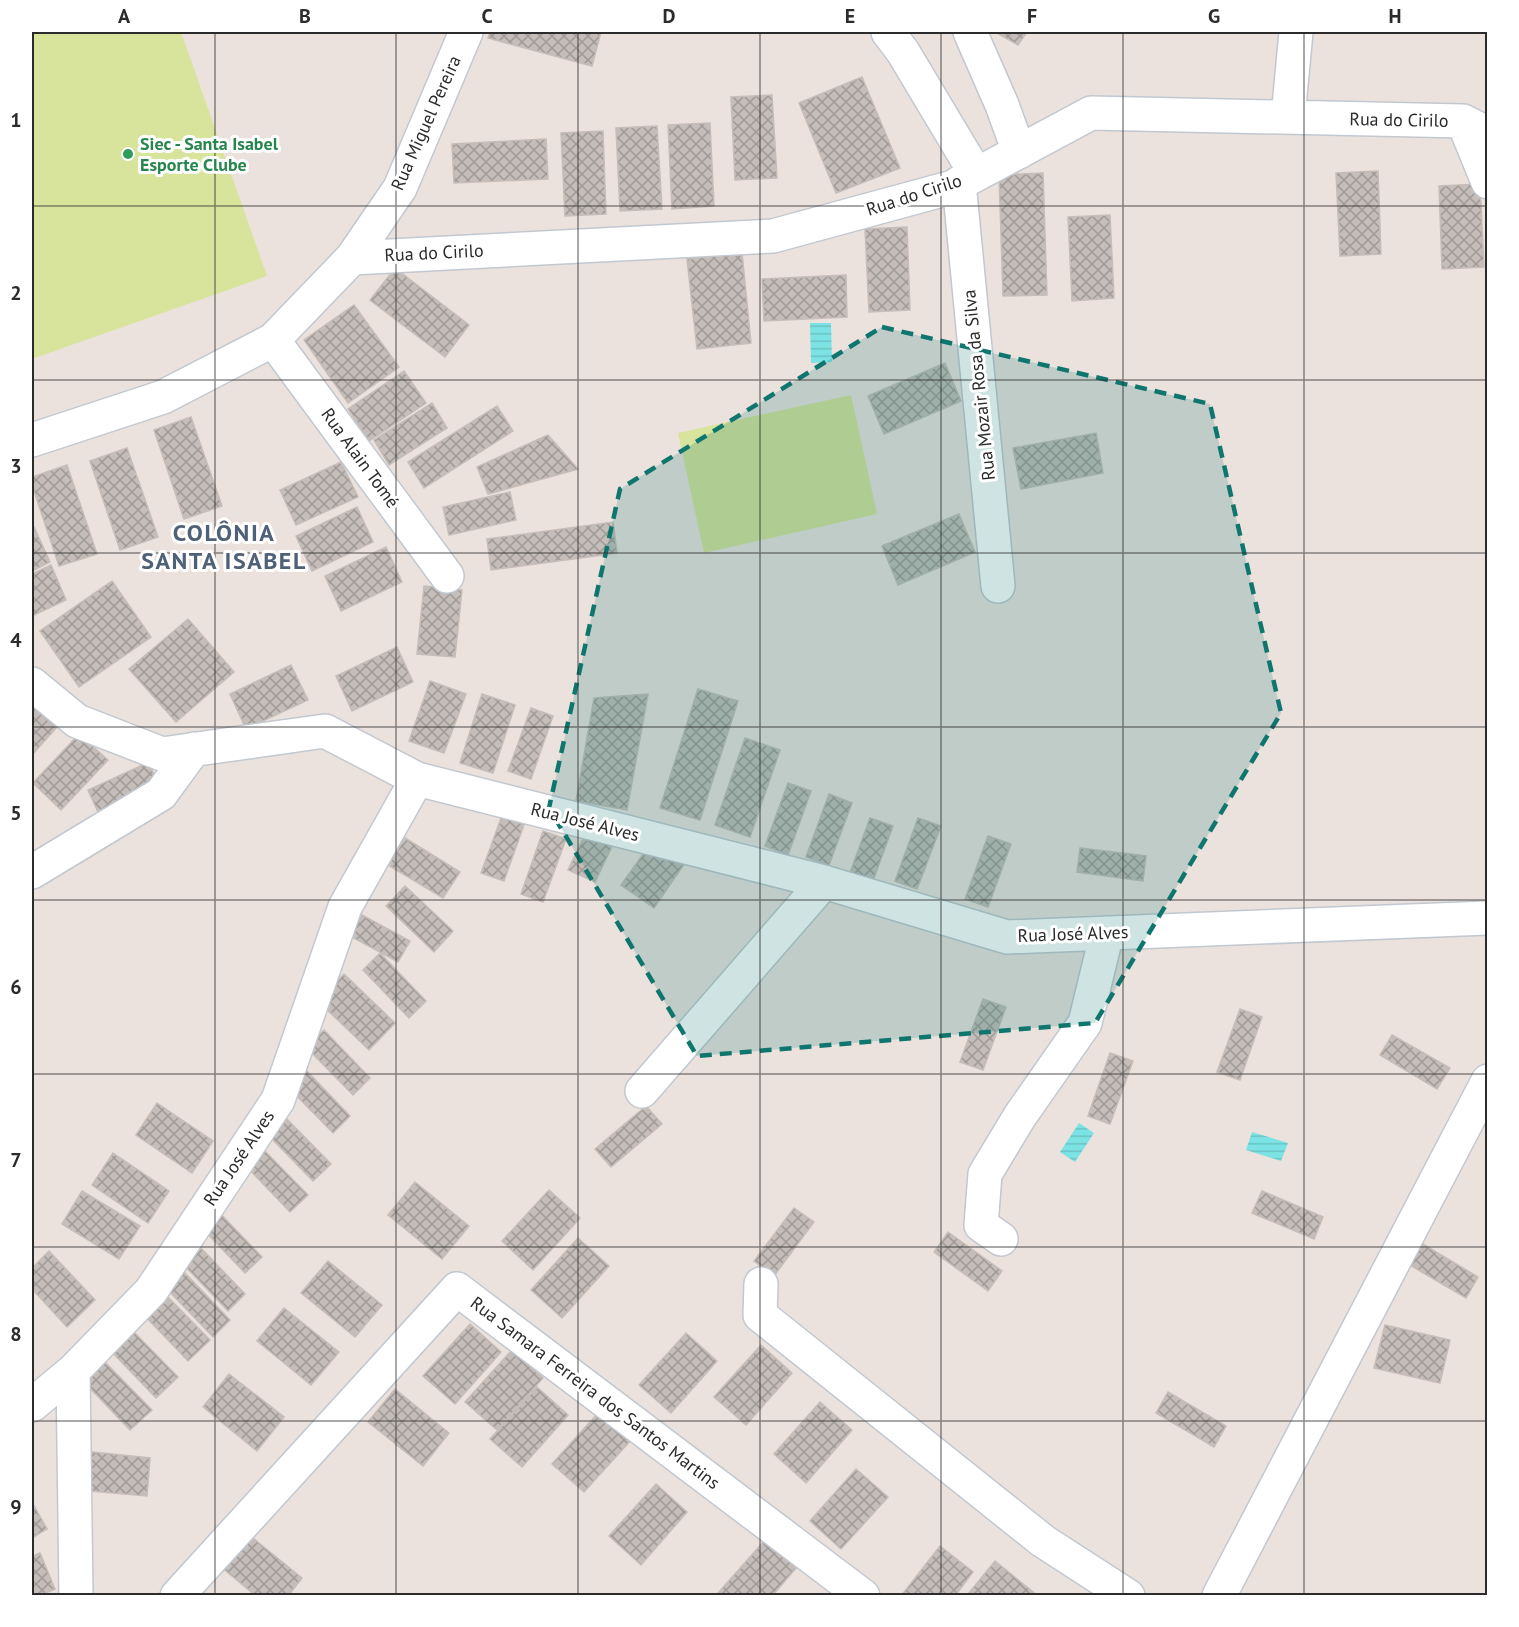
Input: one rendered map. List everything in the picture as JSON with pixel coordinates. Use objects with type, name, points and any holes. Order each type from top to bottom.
[{"type":"street","name":"Rua Miguel Pereira","points":[[32,440],[163,397],[273,340],[352,258],[400,188],[466,32]]},
{"type":"street","points":[[888,32],[903,52],[967,179]]},
{"type":"street","points":[[970,32],[1002,105],[1019,152]]},
{"type":"street","points":[[1288,117],[1296,32]]},
{"type":"street","name":"Rua do Cirilo","points":[[352,258],[773,236],[953,187],[1091,113],[1288,117],[1475,128]]},
{"type":"street","points":[[1475,128],[1488,182]]},
{"type":"street","name":"Rua Mozair Rosa da Silva","points":[[967,179],[999,586]]},
{"type":"street","name":"Rua Alain Tomé","points":[[273,340],[447,576]]},
{"type":"street","points":[[32,684],[77,721],[162,754],[325,731],[417,779]]},
{"type":"street","points":[[32,872],[161,794],[194,750]]},
{"type":"street","name":"Rua José Alves","points":[[32,1405],[73,1371],[151,1291],[279,1100],[345,907],[417,779],[824,882],[1007,937],[1488,918]]},
{"type":"street","points":[[642,1091],[824,882]]},
{"type":"street","points":[[1001,1239],[981,1225],[985,1173],[1020,1116],[1085,1023],[1107,933]]},
{"type":"street","points":[[1219,1596],[1488,1081]]},
{"type":"street","points":[[761,1284],[760,1315],[1043,1541],[1128,1596]]},
{"type":"street","name":"Rua Samara Ferreira dos Santos Martins","points":[[177,1596],[457,1289],[863,1596]]},
{"type":"street","points":[[73,1371],[76,1596]]},
{"type":"highlighted area","points":[[882,327],[1210,404],[1281,713],[1095,1023],[697,1056],[549,808],[620,489]]},
{"type":"green space","name":"Siec - Santa Isabel Esporte Clube","points":[[32,32],[181,32],[267,276],[32,359]]},
{"type":"green space","points":[[851,395],[877,514],[704,553],[678,433]]},
{"type":"water","points":[[810,323],[831,323],[832,362],[811,363]]},
{"type":"water","points":[[1079,1123],[1094,1133],[1075,1162],[1060,1152]]},
{"type":"water","points":[[1252,1132],[1288,1143],[1281,1161],[1246,1150]]},
{"type":"building","points":[[490,32],[601,32],[592,66],[488,38]]},
{"type":"building","points":[[995,32],[1027,32],[1018,45]]},
{"type":"building","points":[[862,77],[900,168],[836,193],[799,103]]},
{"type":"building","points":[[772,95],[777,178],[735,180],[731,97]]},
{"type":"building","points":[[710,123],[714,206],[672,209],[668,125]]},
{"type":"building","points":[[657,126],[662,209],[620,211],[616,128]]},
{"type":"building","points":[[603,131],[606,214],[565,216],[561,133]]},
{"type":"building","points":[[546,139],[548,179],[454,183],[452,144]]},
{"type":"building","points":[[1378,171],[1381,254],[1340,256],[1336,173]]},
{"type":"building","points":[[1043,173],[1047,295],[1003,296],[999,175]]},
{"type":"building","points":[[1480,184],[1484,267],[1442,269],[1439,186]]},
{"type":"building","points":[[1110,215],[1114,298],[1072,301],[1068,217]]},
{"type":"building","points":[[907,227],[910,310],[869,312],[865,229]]},
{"type":"building","points":[[742,253],[751,343],[697,349],[687,259]]},
{"type":"building","points":[[395,268],[469,325],[445,357],[370,300]]},
{"type":"building","points":[[846,275],[847,317],[764,321],[762,279]]},
{"type":"building","points":[[354,305],[399,367],[348,403],[304,340]]},
{"type":"building","points":[[945,363],[961,401],[884,434],[868,396]]},
{"type":"building","points":[[404,371],[426,403],[369,441],[348,409]]},
{"type":"building","points":[[432,403],[447,428],[389,465],[374,440]]},
{"type":"building","points":[[497,406],[513,431],[424,488],[408,462]]},
{"type":"building","points":[[191,417],[222,506],[184,519],[154,430]]},
{"type":"building","points":[[1096,433],[1103,473],[1021,489],[1013,448]]},
{"type":"building","points":[[548,435],[578,469],[488,494],[477,467]]},
{"type":"building","points":[[127,448],[158,537],[120,550],[90,461]]},
{"type":"building","points":[[341,462],[358,497],[296,525],[280,490]]},
{"type":"building","points":[[67,465],[97,554],[59,566],[32,485],[32,477]]},
{"type":"building","points":[[510,492],[516,520],[449,535],[443,507]]},
{"type":"building","points":[[357,507],[373,542],[312,571],[296,536]]},
{"type":"building","points":[[959,514],[975,552],[898,585],[882,546]]},
{"type":"building","points":[[613,522],[617,553],[491,570],[487,539]]},
{"type":"building","points":[[34,527],[50,562],[32,571],[32,528]]},
{"type":"building","points":[[386,547],[402,582],[341,611],[325,576]]},
{"type":"building","points":[[51,565],[66,600],[32,616],[32,574]]},
{"type":"building","points":[[112,581],[151,637],[79,687],[40,631]]},
{"type":"building","points":[[424,586],[462,590],[455,657],[417,654]]},
{"type":"building","points":[[188,619],[234,672],[176,722],[129,669]]},
{"type":"building","points":[[397,647],[413,682],[352,711],[336,676]]},
{"type":"building","points":[[291,665],[308,700],[246,729],[230,694]]},
{"type":"building","points":[[430,681],[466,694],[444,753],[409,741]]},
{"type":"building","points":[[698,689],[738,701],[700,820],[660,808]]},
{"type":"building","points":[[482,694],[515,705],[493,773],[460,763]]},
{"type":"building","points":[[648,694],[627,810],[576,801],[594,698]]},
{"type":"building","points":[[32,705],[56,728],[32,755]]},
{"type":"building","points":[[531,708],[553,716],[531,779],[508,771]]},
{"type":"building","points":[[79,734],[108,760],[61,810],[33,783]]},
{"type":"building","points":[[745,738],[780,750],[750,837],[715,825]]},
{"type":"building","points":[[149,762],[156,780],[104,825],[88,790]]},
{"type":"building","points":[[788,783],[811,791],[788,855],[765,846]]},
{"type":"building","points":[[829,794],[852,803],[829,865],[806,857]]},
{"type":"building","points":[[504,810],[526,819],[504,881],[481,873]]},
{"type":"building","points":[[870,818],[893,826],[870,889],[847,881]]},
{"type":"building","points":[[918,818],[941,826],[917,889],[895,881]]},
{"type":"building","points":[[588,828],[615,840],[595,882],[568,870]]},
{"type":"building","points":[[543,831],[566,839],[543,902],[521,894]]},
{"type":"building","points":[[988,836],[1011,844],[988,907],[965,899]]},
{"type":"building","points":[[405,838],[460,872],[443,898],[388,865]]},
{"type":"building","points":[[1080,848],[1146,856],[1143,881],[1077,872]]},
{"type":"building","points":[[646,850],[687,860],[654,908],[621,885]]},
{"type":"building","points":[[405,886],[453,931],[434,952],[386,906]]},
{"type":"building","points":[[351,909],[410,941],[398,962],[339,930]]},
{"type":"building","points":[[380,953],[426,1001],[409,1018],[363,970]]},
{"type":"building","points":[[344,974],[395,1023],[369,1050],[318,1001]]},
{"type":"building","points":[[983,999],[1006,1007],[983,1070],[960,1062]]},
{"type":"building","points":[[1240,1009],[1262,1017],[1240,1080],[1217,1072]]},
{"type":"building","points":[[324,1030],[370,1078],[353,1095],[306,1047]]},
{"type":"building","points":[[1392,1035],[1450,1068],[1437,1089],[1380,1055]]},
{"type":"building","points":[[1110,1053],[1133,1061],[1110,1124],[1088,1116]]},
{"type":"building","points":[[304,1068],[350,1116],[333,1133],[286,1085]]},
{"type":"building","points":[[157,1103],[213,1141],[192,1173],[136,1135]]},
{"type":"building","points":[[646,1106],[662,1124],[611,1167],[595,1149]]},
{"type":"building","points":[[284,1116],[331,1164],[313,1181],[266,1133]]},
{"type":"building","points":[[261,1147],[308,1195],[290,1212],[244,1164]]},
{"type":"building","points":[[113,1153],[169,1191],[148,1223],[92,1185]]},
{"type":"building","points":[[415,1182],[469,1226],[442,1259],[388,1215]]},
{"type":"building","points":[[549,1190],[580,1218],[533,1270],[502,1241]]},
{"type":"building","points":[[82,1191],[140,1226],[119,1259],[62,1224]]},
{"type":"building","points":[[1262,1191],[1323,1217],[1314,1239],[1252,1213]]},
{"type":"building","points":[[794,1208],[814,1222],[774,1276],[754,1261]]},
{"type":"building","points":[[216,1209],[262,1257],[245,1273],[199,1225]]},
{"type":"building","points":[[948,1232],[1002,1271],[988,1291],[934,1252]]},
{"type":"building","points":[[578,1238],[609,1266],[562,1318],[531,1290]]},
{"type":"building","points":[[1421,1243],[1478,1277],[1466,1298],[1408,1264]]},
{"type":"building","points":[[199,1246],[245,1294],[228,1311],[182,1263]]},
{"type":"building","points":[[49,1251],[95,1300],[67,1327],[32,1289],[32,1268]]},
{"type":"building","points":[[328,1261],[382,1305],[355,1337],[301,1293]]},
{"type":"building","points":[[184,1272],[230,1320],[213,1337],[167,1289]]},
{"type":"building","points":[[163,1292],[210,1340],[188,1361],[142,1313]]},
{"type":"building","points":[[284,1308],[339,1352],[311,1385],[257,1341]]},
{"type":"building","points":[[470,1324],[501,1352],[455,1404],[423,1376]]},
{"type":"building","points":[[1385,1325],[1450,1340],[1440,1383],[1374,1368]]},
{"type":"building","points":[[131,1329],[178,1377],[156,1398],[110,1350]]},
{"type":"building","points":[[686,1333],[717,1361],[671,1413],[639,1385]]},
{"type":"building","points":[[761,1345],[792,1373],[746,1425],[714,1397]]},
{"type":"building","points":[[512,1350],[543,1378],[497,1430],[465,1402]]},
{"type":"building","points":[[105,1362],[152,1410],[130,1430],[84,1382]]},
{"type":"building","points":[[229,1374],[284,1417],[257,1451],[203,1407]]},
{"type":"building","points":[[537,1387],[568,1415],[522,1467],[490,1439]]},
{"type":"building","points":[[395,1389],[449,1433],[423,1466],[368,1422]]},
{"type":"building","points":[[1168,1392],[1226,1426],[1214,1447],[1156,1413]]},
{"type":"building","points":[[820,1402],[852,1430],[806,1483],[774,1454]]},
{"type":"building","points":[[599,1412],[631,1440],[584,1492],[552,1464]]},
{"type":"building","points":[[83,1451],[150,1458],[147,1496],[79,1490]]},
{"type":"building","points":[[856,1469],[888,1497],[841,1549],[810,1521]]},
{"type":"building","points":[[656,1484],[687,1512],[641,1565],[609,1536]]},
{"type":"building","points":[[32,1502],[47,1529],[32,1538]]},
{"type":"building","points":[[248,1534],[302,1578],[288,1596],[256,1596],[221,1567]]},
{"type":"building","points":[[765,1540],[796,1568],[772,1596],[721,1596],[718,1593]]},
{"type":"building","points":[[940,1546],[973,1572],[955,1596],[901,1596]]},
{"type":"building","points":[[40,1553],[55,1589],[32,1596],[32,1556]]},
{"type":"building","points":[[995,1561],[1038,1596],[970,1596],[968,1594]]},
{"type":"place","name":"Siec - Santa Isabel Esporte Clube","points":[[128,154]]},
{"type":"district","name":"COLÔNIA SANTA ISABEL","points":[[224,547]]}]
